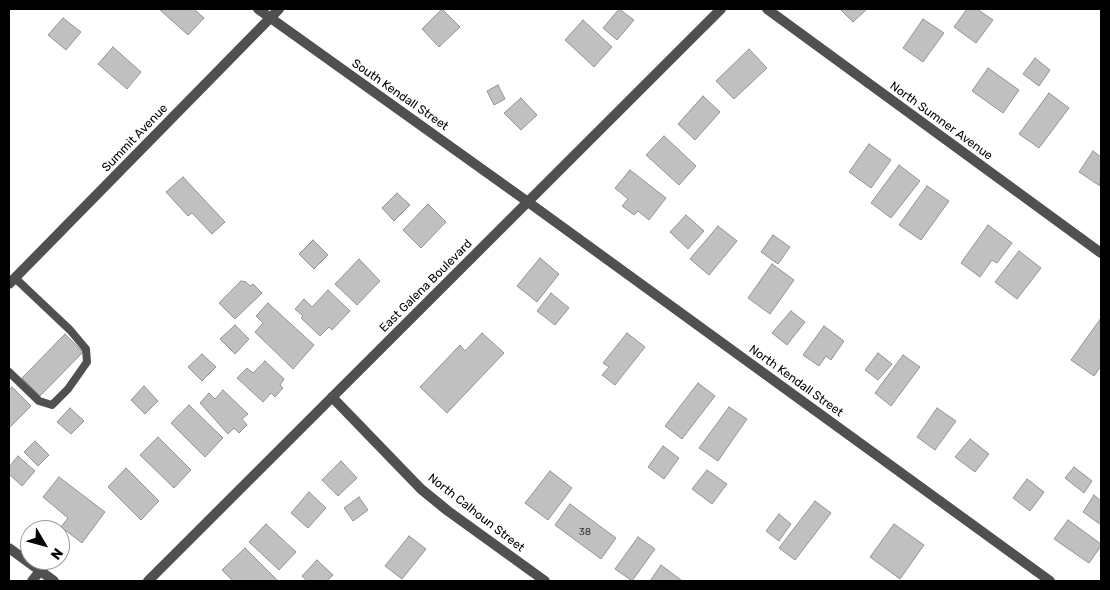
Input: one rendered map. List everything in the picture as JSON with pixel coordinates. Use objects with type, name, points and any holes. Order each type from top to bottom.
[{"type":"street","name":"South Kendall Street","points":[[258,9],[528,202]]},
{"type":"street","name":"Summit Avenue","points":[[12,281],[279,9]]},
{"type":"street","name":"East Galena Boulevard","points":[[148,581],[720,9]]},
{"type":"street","name":"North Sumner Avenue","points":[[767,9],[1101,253]]},
{"type":"street","name":"North Kendall Street","points":[[528,202],[1050,581]]},
{"type":"street","name":"North Calhoun Street","points":[[332,397],[421,489],[448,511],[545,581]]},
{"type":"street","points":[[9,548],[54,581]]},
{"type":"street","points":[[32,581],[40,571]]},
{"type":"lane","points":[[9,372],[39,401],[52,405],[68,389],[88,362],[86,349],[70,330],[12,281]]},
{"type":"building","points":[[159,9],[194,9],[204,18],[188,35]]},
{"type":"building","points":[[442,9],[460,27],[439,47],[422,29]]},
{"type":"building","points":[[619,9],[634,20],[617,40],[603,28]]},
{"type":"building","points":[[840,9],[867,9],[853,22]]},
{"type":"building","points":[[967,9],[977,9],[993,20],[976,43],[954,27]]},
{"type":"building","points":[[63,18],[81,32],[66,50],[48,35]]},
{"type":"building","points":[[923,19],[944,33],[923,62],[903,48]]},
{"type":"building","points":[[583,20],[612,47],[594,67],[565,40]]},
{"type":"building","points":[[113,47],[141,72],[127,89],[98,64]]},
{"type":"building","points":[[749,49],[767,68],[734,99],[716,81]]},
{"type":"building","points":[[1035,58],[1050,70],[1039,86],[1023,74]]},
{"type":"building","points":[[988,68],[1019,90],[1003,113],[972,91]]},
{"type":"building","points":[[498,85],[505,99],[494,105],[487,91]]},
{"type":"building","points":[[1049,93],[1069,108],[1039,148],[1019,134]]},
{"type":"building","points":[[703,96],[720,112],[695,140],[678,124]]},
{"type":"building","points":[[521,98],[537,115],[521,130],[504,113]]},
{"type":"building","points":[[664,136],[696,166],[679,185],[646,155]]},
{"type":"building","points":[[869,144],[891,160],[871,188],[849,172]]},
{"type":"building","points":[[1093,151],[1101,157],[1100,186],[1079,172]]},
{"type":"building","points":[[899,165],[920,181],[891,218],[871,203]]},
{"type":"building","points":[[630,170],[666,198],[649,220],[638,211],[634,215],[622,206],[628,199],[615,188]]},
{"type":"building","points":[[183,177],[225,222],[212,234],[192,213],[188,216],[166,192]]},
{"type":"building","points":[[927,186],[949,201],[921,240],[899,225]]},
{"type":"building","points":[[397,193],[410,205],[394,221],[382,208]]},
{"type":"building","points":[[428,204],[446,222],[421,248],[403,230]]},
{"type":"building","points":[[686,215],[704,231],[688,249],[670,232]]},
{"type":"building","points":[[988,225],[1012,243],[997,263],[992,260],[980,277],[961,263]]},
{"type":"building","points":[[718,226],[737,241],[709,275],[690,259]]},
{"type":"building","points":[[773,235],[790,247],[778,264],[761,252]]},
{"type":"building","points":[[313,240],[328,255],[314,269],[299,254]]},
{"type":"building","points":[[1019,251],[1041,268],[1017,299],[995,282]]},
{"type":"building","points":[[540,258],[559,274],[537,302],[517,286]]},
{"type":"building","points":[[359,259],[380,281],[357,305],[335,284]]},
{"type":"building","points":[[772,264],[794,280],[770,314],[748,298]]},
{"type":"building","points":[[241,281],[246,282],[250,286],[253,284],[262,293],[235,319],[219,303]]},
{"type":"building","points":[[328,290],[350,311],[332,330],[329,327],[320,336],[301,318],[303,316],[295,309],[304,299],[312,307]]},
{"type":"building","points":[[551,293],[569,308],[555,325],[537,311]]},
{"type":"building","points":[[268,303],[314,345],[293,369],[255,332],[263,323],[256,316]]},
{"type":"building","points":[[791,311],[805,322],[787,345],[772,333]]},
{"type":"building","points":[[1101,318],[1101,366],[1094,376],[1071,360]]},
{"type":"building","points":[[235,325],[249,339],[235,354],[220,339]]},
{"type":"building","points":[[824,326],[844,341],[831,360],[826,356],[819,366],[803,355]]},
{"type":"building","points":[[482,333],[504,353],[447,413],[420,387],[460,345],[465,351]]},
{"type":"building","points":[[627,333],[645,347],[615,385],[602,375],[609,367],[603,363]]},
{"type":"building","points":[[65,334],[83,352],[40,396],[22,378]]},
{"type":"building","points":[[878,353],[892,364],[878,380],[865,370]]},
{"type":"building","points":[[202,354],[216,367],[202,381],[188,367]]},
{"type":"building","points":[[903,355],[920,367],[891,406],[875,393]]},
{"type":"building","points":[[265,361],[284,379],[280,385],[283,388],[275,397],[271,393],[263,402],[237,378],[247,368],[253,373]]},
{"type":"building","points":[[698,383],[715,396],[682,439],[665,426]]},
{"type":"building","points":[[144,386],[158,401],[145,414],[131,400]]},
{"type":"building","points":[[12,387],[31,406],[9,428],[9,391]]},
{"type":"building","points":[[223,390],[248,414],[242,419],[247,425],[239,433],[234,428],[228,434],[200,403],[209,393],[215,399]]},
{"type":"building","points":[[189,405],[223,438],[205,457],[171,423]]},
{"type":"building","points":[[729,407],[747,419],[718,461],[699,448]]},
{"type":"building","points":[[70,408],[84,421],[71,434],[57,422]]},
{"type":"building","points":[[937,408],[956,421],[935,450],[917,437]]},
{"type":"building","points":[[158,437],[191,470],[174,488],[140,455]]},
{"type":"building","points":[[970,439],[989,454],[975,472],[955,457]]},
{"type":"building","points":[[35,441],[49,455],[38,466],[24,452]]},
{"type":"building","points":[[663,446],[679,458],[664,479],[648,467]]},
{"type":"building","points":[[18,456],[35,471],[22,486],[9,474],[9,467]]},
{"type":"building","points":[[341,461],[357,478],[338,496],[322,480]]},
{"type":"building","points":[[1074,467],[1092,481],[1084,493],[1065,478]]},
{"type":"building","points":[[126,468],[159,501],[141,520],[108,487]]},
{"type":"building","points":[[707,470],[727,484],[712,504],[692,489]]},
{"type":"building","points":[[550,471],[572,488],[548,520],[525,503]]},
{"type":"building","points":[[59,477],[105,512],[82,543],[70,534],[70,520],[66,520],[68,518],[43,497]]},
{"type":"building","points":[[1027,479],[1044,492],[1030,511],[1013,498]]},
{"type":"building","points":[[309,492],[326,508],[308,528],[291,513]]},
{"type":"building","points":[[1094,495],[1101,501],[1101,525],[1083,512]]},
{"type":"building","points":[[359,497],[368,510],[353,521],[344,508]]},
{"type":"building","points":[[815,501],[831,513],[795,560],[779,548]]},
{"type":"building","points":[[570,504],[616,538],[601,559],[555,525]]},
{"type":"building","points":[[779,514],[791,524],[779,541],[766,531]]},
{"type":"building","points":[[1068,520],[1101,544],[1089,563],[1054,539]]},
{"type":"building","points":[[266,524],[296,552],[279,570],[249,542]]},
{"type":"building","points":[[894,524],[924,545],[900,579],[870,557]]},
{"type":"building","points":[[409,536],[426,549],[402,579],[385,566]]},
{"type":"building","points":[[638,537],[655,549],[632,581],[615,569]]},
{"type":"building","points":[[245,548],[278,581],[233,581],[222,570]]},
{"type":"building","points":[[317,560],[333,575],[327,581],[307,581],[302,576]]},
{"type":"building","points":[[661,565],[681,580],[650,581]]}]
